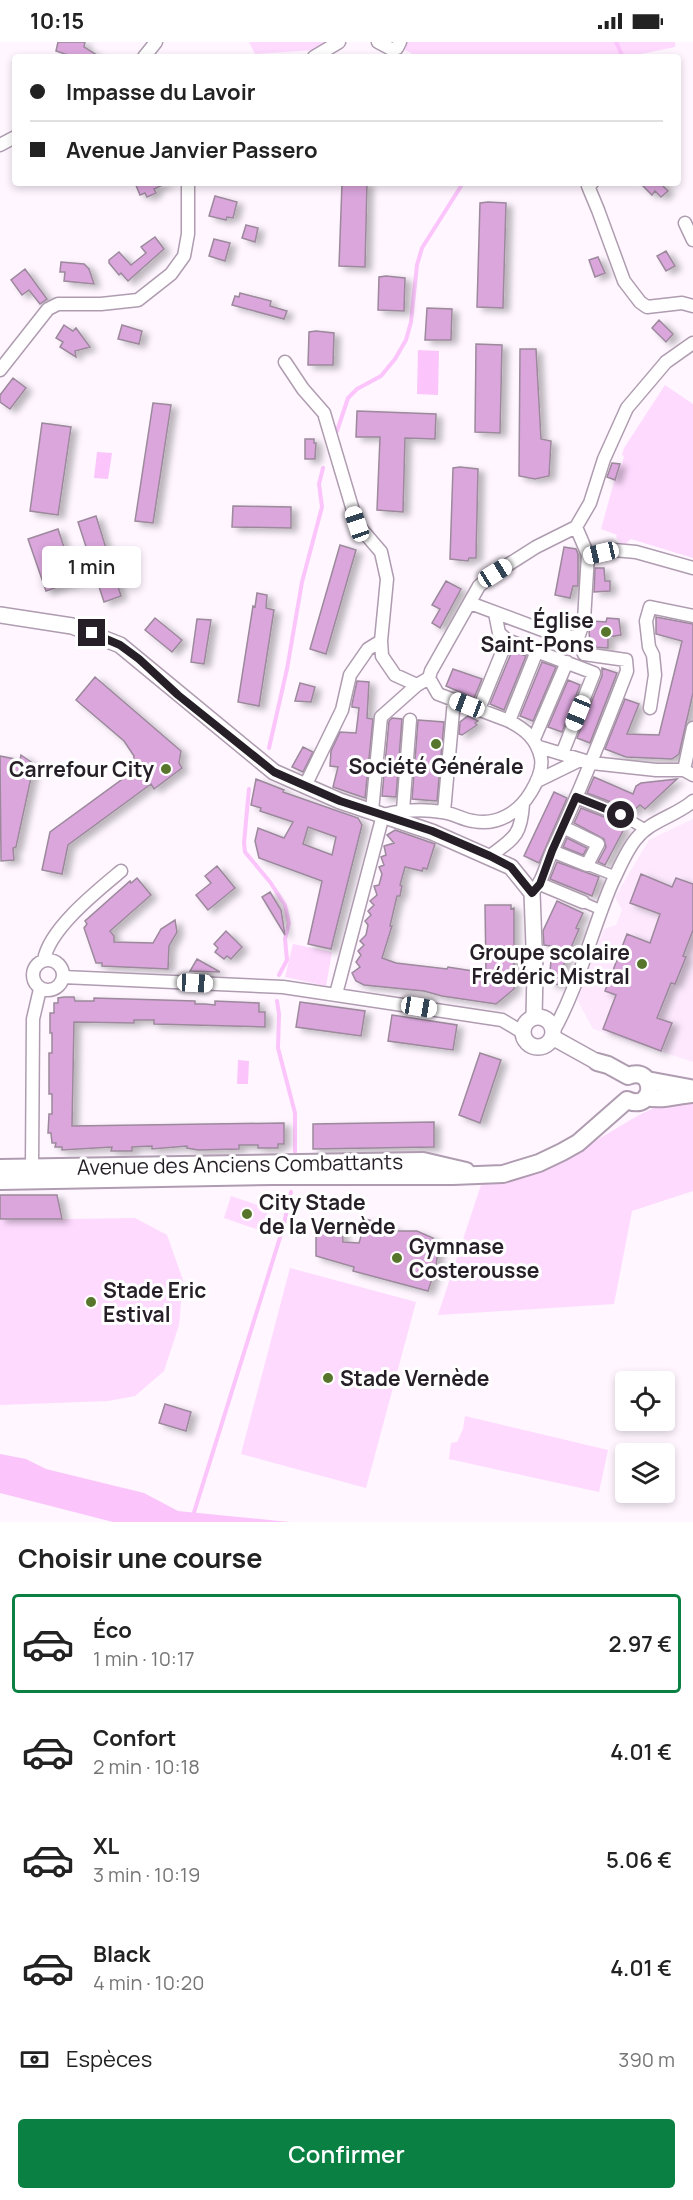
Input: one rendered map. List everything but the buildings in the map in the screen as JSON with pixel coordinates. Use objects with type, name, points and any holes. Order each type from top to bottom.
[{"type":"main road","points":[[597,1062],[628,1076],[639,1075],[647,1080],[693,1089]]},
{"type":"main road","points":[[628,1076],[621,1088],[622,1096],[636,1103],[646,1097],[650,1089],[647,1080]]},
{"type":"main road","points":[[646,1097],[659,1100],[676,1095],[693,1094]]},
{"type":"main road","name":"Avenue des Anciens Combattants","points":[[0,1181],[503,1174],[547,1160],[578,1143],[627,1100]]},
{"type":"main road","name":"Avenue des Anciens Combattants","points":[[0,1168],[423,1161],[457,1167],[477,1175]]},
{"type":"street","points":[[146,54],[156,42]]},
{"type":"street","points":[[319,54],[339,42]]},
{"type":"street","points":[[378,42],[391,49],[397,48],[400,42]]},
{"type":"street","points":[[0,370],[48,309],[58,304],[112,304],[138,300],[171,274],[184,256],[188,234],[188,186]]},
{"type":"street","points":[[588,186],[624,281],[639,302],[647,307],[682,303],[693,306]]},
{"type":"street","points":[[685,223],[693,240]]},
{"type":"street","points":[[336,994],[378,813],[381,717],[417,685],[429,678],[479,586],[495,573],[537,547],[576,527],[590,503],[604,459],[627,408],[666,362],[693,343]]},
{"type":"street","points":[[285,362],[303,389],[324,413],[357,524],[381,552],[387,579],[381,641],[382,656],[395,675],[417,685]]},
{"type":"street","points":[[534,1017],[536,889],[576,797],[586,761],[627,671],[626,660],[584,654],[578,638],[584,620],[588,555],[576,527]]},
{"type":"street","points":[[588,555],[614,550],[636,552],[693,568]]},
{"type":"street","points":[[470,603],[545,631],[578,638]]},
{"type":"street","points":[[650,708],[655,675],[654,655],[649,647],[646,621],[650,607],[693,616]]},
{"type":"street","points":[[495,613],[499,633],[507,640],[594,673],[562,754]]},
{"type":"street","points":[[0,615],[67,625],[120,645],[274,772],[340,801],[432,831],[511,867],[536,889],[583,902],[601,910]]},
{"type":"street","points":[[479,710],[507,640]]},
{"type":"street","points":[[305,786],[342,710],[350,675],[368,649],[381,641]]},
{"type":"street","points":[[509,721],[537,651]]},
{"type":"street","points":[[378,813],[403,810],[444,812],[474,822],[500,821],[523,804],[537,781],[542,763],[536,743],[567,662]]},
{"type":"street","points":[[429,678],[438,694],[509,721],[520,727],[536,743],[586,761],[688,773],[693,728]]},
{"type":"street","points":[[444,812],[454,700]]},
{"type":"street","points":[[403,810],[410,720]]},
{"type":"street","points":[[537,781],[586,761]]},
{"type":"street","points":[[576,797],[621,815],[645,830]]},
{"type":"street","points":[[63,976],[283,987],[336,994],[502,1020],[522,1032],[527,1044],[536,1048],[546,1045],[563,1014],[615,876],[635,840],[645,830],[693,801]]},
{"type":"street","points":[[490,856],[516,837],[522,823],[523,804]]},
{"type":"street","points":[[563,827],[598,844],[587,865]]},
{"type":"street","points":[[552,851],[615,876]]},
{"type":"street","points":[[44,960],[46,948],[61,926],[121,871]]},
{"type":"street","points":[[44,960],[51,960],[59,965],[63,976],[60,986],[50,991],[40,989],[32,978],[35,965],[44,960]]},
{"type":"street","points":[[32,1167],[33,1019],[40,989]]},
{"type":"street","points":[[522,1032],[525,1023],[534,1017],[547,1020],[553,1035],[597,1062]]},
{"type":"shaded area","points":[[249,42],[327,42],[314,50],[255,54]]},
{"type":"shaded area","points":[[390,42],[675,42],[675,47],[641,54],[412,54]]},
{"type":"shaded area","points":[[418,350],[439,351],[438,395],[417,394]]},
{"type":"shaded area","points":[[665,385],[693,404],[693,558],[631,539],[623,546],[616,537],[617,535],[601,529],[619,464],[622,465],[624,448]]},
{"type":"shaded area","points":[[97,452],[112,453],[108,479],[94,478]]},
{"type":"shaded area","name":"Groupe scolaire Frédéric Mistral","points":[[693,819],[693,1062],[593,1029],[577,999],[604,929],[616,925],[622,910],[615,897],[649,840]]},
{"type":"shaded area","points":[[293,944],[332,952],[326,986],[285,977]]},
{"type":"shaded area","points":[[238,1060],[249,1061],[248,1084],[237,1084]]},
{"type":"shaded area","points":[[693,1101],[693,1191],[632,1211],[614,1304],[438,1315],[481,1185],[506,1180],[568,1157],[664,1103]]},
{"type":"shaded area","name":"City Stade de la Vernède","points":[[231,1196],[269,1209],[262,1231],[224,1218]]},
{"type":"shaded area","name":"Stade Eric Estival","points":[[135,1218],[167,1235],[183,1280],[179,1325],[164,1371],[135,1396],[108,1401],[0,1405],[0,1220]]},
{"type":"shaded area","name":"Stade Vernède","points":[[290,1268],[416,1302],[366,1488],[241,1454]]},
{"type":"shaded area","points":[[465,1416],[608,1450],[599,1492],[449,1459],[451,1443],[457,1442],[463,1429]]},
{"type":"shaded area","points":[[0,1454],[26,1459],[46,1469],[144,1493],[178,1511],[290,1522],[113,1522],[0,1493]]},
{"type":"waterway","points":[[616,42],[622,54]]},
{"type":"waterway","points":[[337,431],[348,398],[357,389],[381,376],[395,359],[406,340],[411,322],[417,265],[422,248],[461,186]]},
{"type":"waterway","points":[[269,748],[287,669],[302,582],[322,507],[319,484],[323,468]]},
{"type":"waterway","points":[[249,789],[245,852],[270,882],[285,905],[289,923],[285,939],[287,960],[279,975]]},
{"type":"waterway","points":[[277,1001],[278,1048],[295,1113],[295,1152]]},
{"type":"waterway","points":[[191,1522],[283,1228],[291,1192]]},
{"type":"place","name":"Église Saint-Pons","points":[[606,632]]},
{"type":"place","name":"Société Générale","points":[[436,744]]},
{"type":"place","name":"Carrefour City","points":[[166,769]]},
{"type":"place","name":"Groupe scolaire Frédéric Mistral","points":[[642,964]]},
{"type":"place","name":"City Stade de la Vernède","points":[[247,1214]]},
{"type":"place","name":"Gymnase Costerousse","points":[[397,1258]]},
{"type":"place","name":"Stade Eric Estival","points":[[91,1302]]},
{"type":"place","name":"Stade Vernède","points":[[328,1378]]},
{"type":"route","points":[[92,633],[120,645],[139,659],[178,695],[274,772],[340,801],[432,831],[490,856],[511,867],[532,893],[540,884],[576,797],[621,815]]}]
